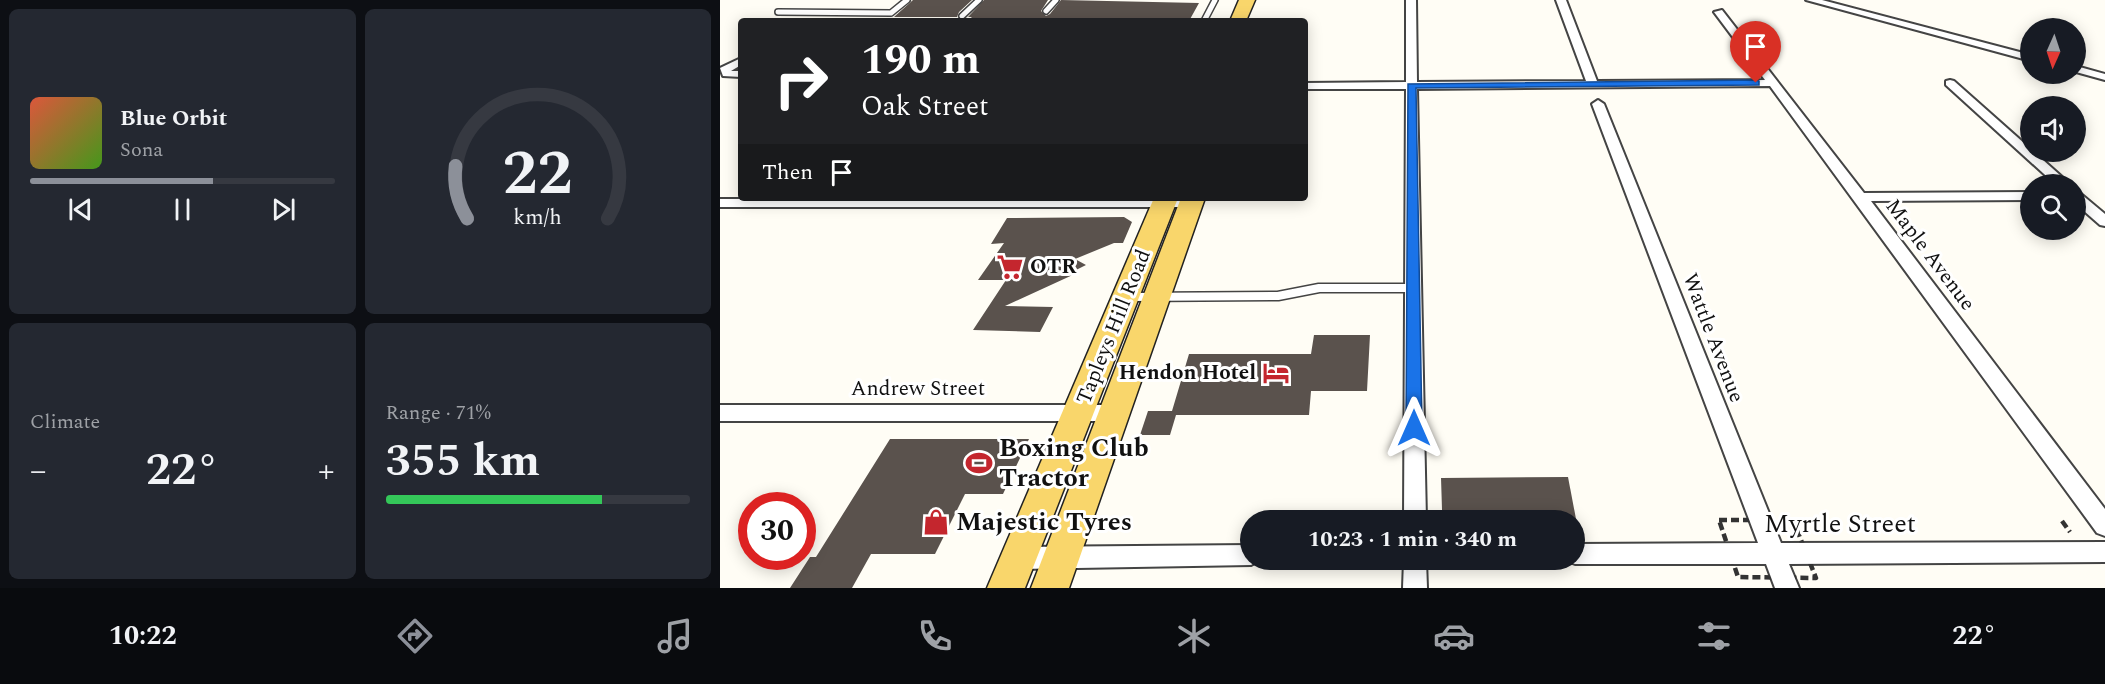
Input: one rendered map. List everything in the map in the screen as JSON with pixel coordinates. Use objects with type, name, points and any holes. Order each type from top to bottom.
[{"type":"main road","points":[[1239,18],[1247,0]]},
{"type":"main road","name":"Tapleys Hill Road","points":[[1050,588],[1115,413],[1165,201]]},
{"type":"main road","name":"Tapleys Hill Road","points":[[1006,588],[1078,414],[1192,201]]},
{"type":"street","points":[[1411,0],[1415,510]]},
{"type":"street","points":[[1561,0],[1593,85]]},
{"type":"street","points":[[1811,0],[2020,55]]},
{"type":"street","name":"Maple Avenue","points":[[1719,12],[2105,526]]},
{"type":"street","points":[[720,83],[730,70]]},
{"type":"street","points":[[2086,72],[2105,77]]},
{"type":"street","points":[[1308,86],[1771,83]]},
{"type":"street","points":[[1950,83],[2052,174]]},
{"type":"street","name":"Wattle Avenue","points":[[1598,104],[1787,588]]},
{"type":"street","points":[[1860,197],[2020,196]]},
{"type":"street","points":[[720,203],[1192,201]]},
{"type":"street","points":[[2086,205],[2105,222]]},
{"type":"street","name":"Andrew Street","points":[[720,413],[1115,413]]},
{"type":"street","name":"Myrtle Street","points":[[1585,554],[2105,552]]},
{"type":"street","points":[[1018,558],[1240,555]]},
{"type":"street","points":[[1415,570],[1415,588]]},
{"type":"lane","points":[[778,12],[891,13],[907,0]]},
{"type":"lane","points":[[962,16],[979,0]]},
{"type":"lane","points":[[1046,11],[1056,0]]},
{"type":"lane","points":[[1206,18],[1215,0]]},
{"type":"lane","points":[[1142,297],[1278,296],[1319,288],[1413,288]]},
{"type":"building","points":[[913,0],[972,0],[959,12],[957,17],[894,17]]},
{"type":"building","points":[[984,0],[1048,0],[1041,11],[1046,16],[1061,0],[1199,3],[1191,18],[968,17]]},
{"type":"building","points":[[1124,217],[1132,222],[1123,243],[1114,243],[1075,259],[1086,265],[1074,271],[1077,273],[1005,306],[1053,307],[1040,332],[973,330],[1006,280],[978,280],[1004,243],[991,244],[1007,218]]},
{"type":"building","name":"Hendon Hotel","points":[[1314,335],[1370,335],[1367,391],[1311,391],[1309,415],[1176,415],[1170,435],[1140,435],[1148,411],[1172,411],[1189,354],[1311,354]]},
{"type":"building","points":[[890,439],[1029,439],[1003,494],[965,494],[935,554],[871,554],[852,588],[790,588],[802,570],[816,570],[816,557]]},
{"type":"building","points":[[1568,477],[1574,510],[1442,510],[1441,478]]},
{"type":"place","name":"OTR","points":[[1010,267]]},
{"type":"place","name":"Hendon Hotel","points":[[1276,373]]},
{"type":"place","name":"Boxing Club Tractor","points":[[979,463]]},
{"type":"place","name":"Majestic Tyres","points":[[936,522]]},
{"type":"route","points":[[1414,428],[1411,86],[1756,83]]}]
